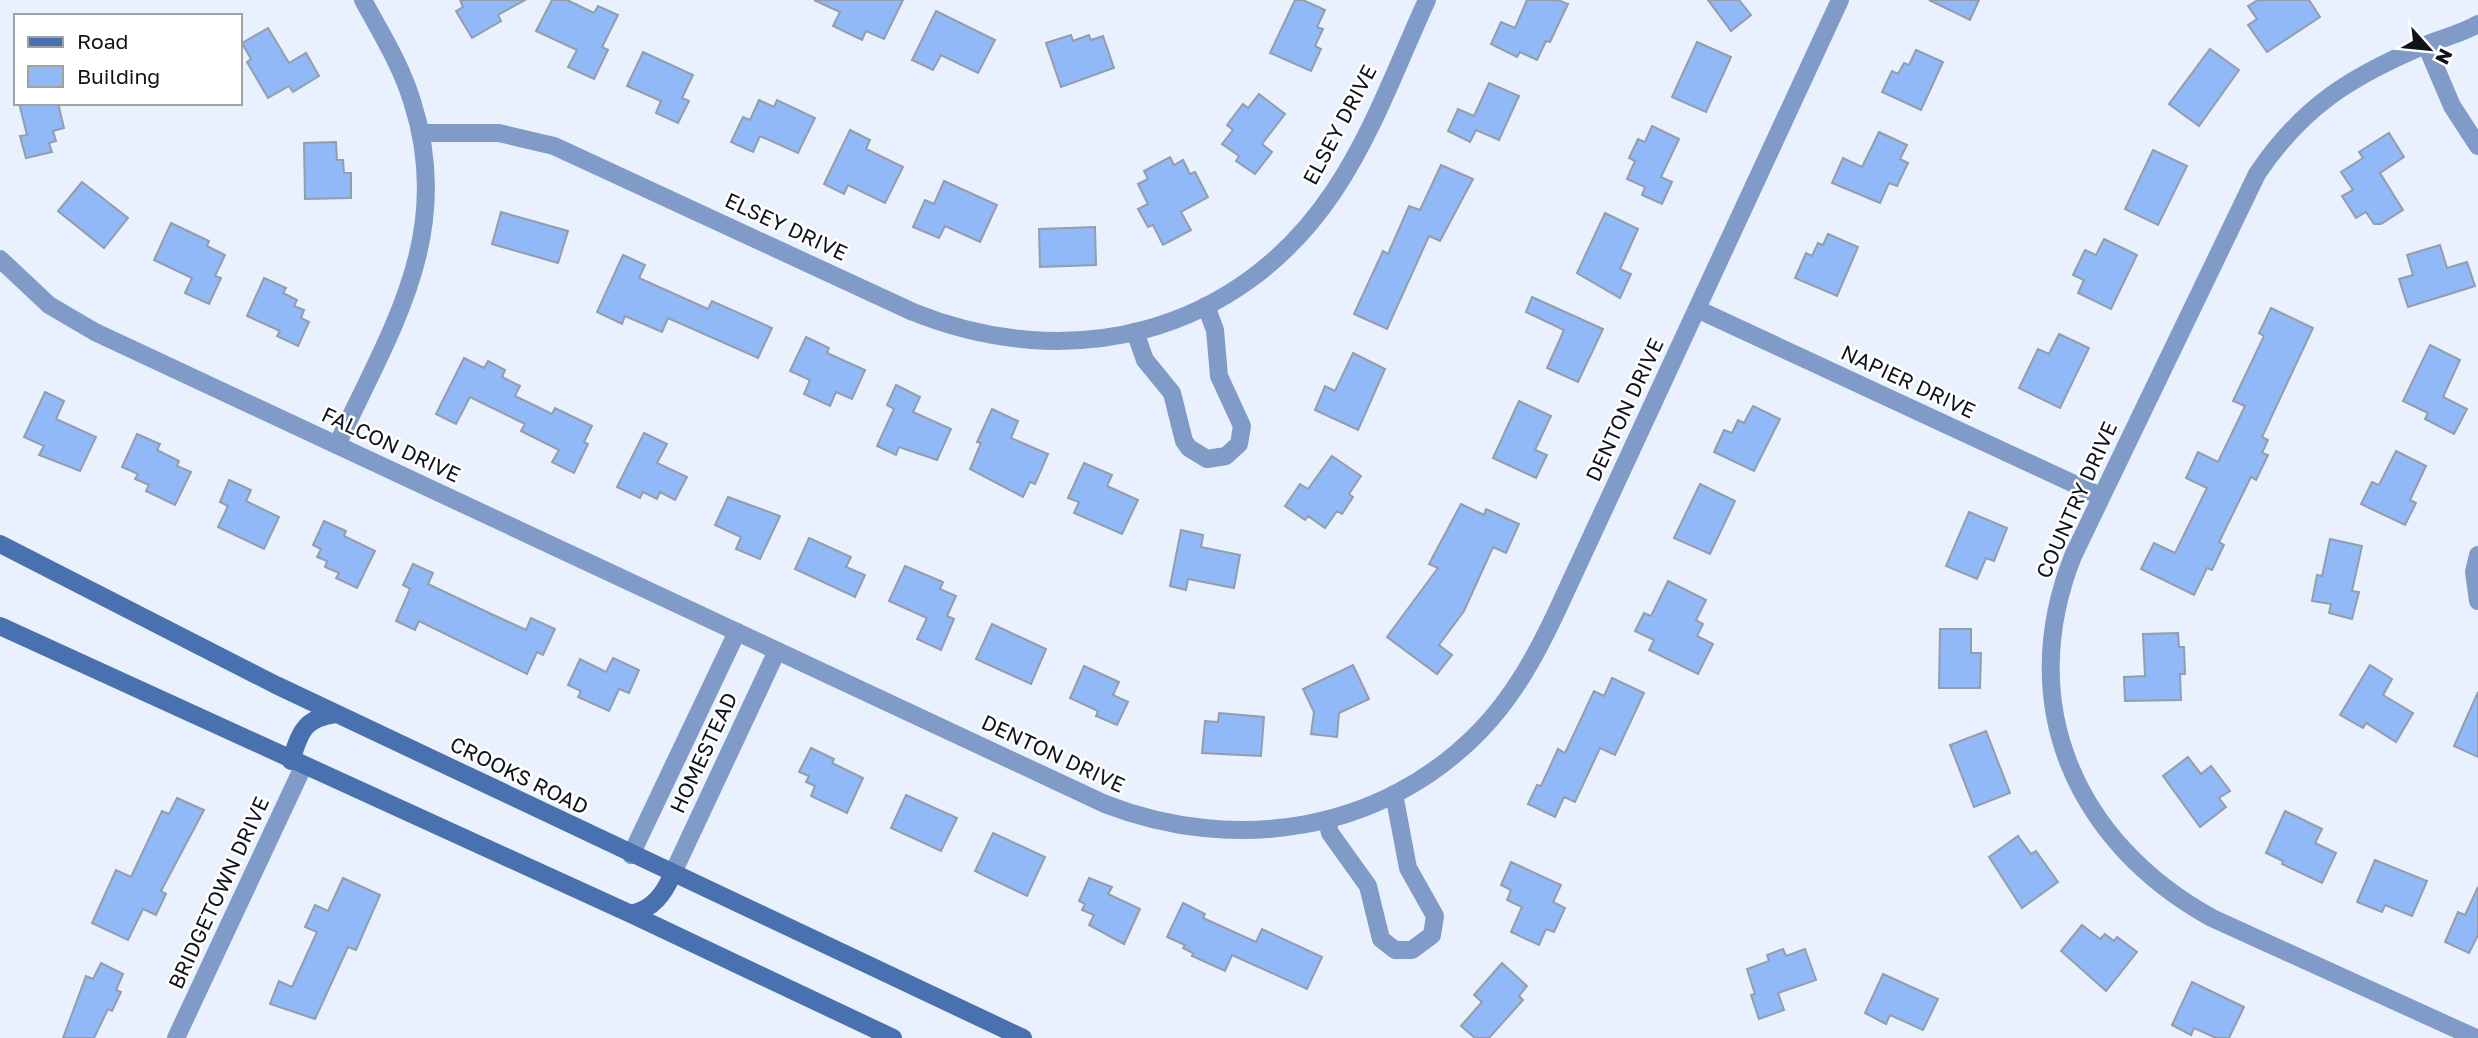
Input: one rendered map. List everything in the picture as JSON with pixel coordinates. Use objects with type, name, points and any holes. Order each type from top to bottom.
[{"type":"main road","name":"CROOKS ROAD","points":[[0,544],[336,714],[672,875],[1023,1038]]},
{"type":"main road","points":[[0,626],[297,764],[631,914],[893,1038]]},
{"type":"main road","points":[[297,764],[303,729],[312,720],[336,714]]},
{"type":"main road","points":[[631,914],[641,912],[660,898],[672,875]]},
{"type":"street","points":[[337,445],[405,298],[420,254],[427,182],[421,133],[402,74],[363,0]]},
{"type":"street","name":"ELSEY DRIVE","points":[[421,133],[499,133],[554,146],[913,312],[968,331],[1012,340],[1069,343],[1135,332],[1171,321],[1206,306],[1238,287],[1280,255],[1329,198],[1351,161],[1427,0]]},
{"type":"street","name":"DENTON DRIVE","points":[[777,651],[1105,803],[1141,817],[1183,827],[1234,832],[1289,828],[1327,820],[1394,794],[1456,753],[1480,731],[1521,679],[1538,649],[1840,0]]},
{"type":"street","name":"COUNTRY DRIVE","points":[[2476,1038],[2213,918],[2175,897],[2139,869],[2103,828],[2080,790],[2063,747],[2050,665],[2051,634],[2060,592],[2100,496],[2248,191],[2271,153],[2326,96],[2364,72],[2478,24]]},
{"type":"street","points":[[2426,45],[2452,106],[2478,146]]},
{"type":"street","name":"FALCON DRIVE","points":[[0,260],[29,289],[73,320],[777,651]]},
{"type":"street","points":[[1135,332],[1145,360],[1172,393],[1184,441],[1189,448],[1206,459],[1226,456],[1238,444],[1242,426],[1219,376],[1214,330],[1206,306]]},
{"type":"street","name":"NAPIER DRIVE","points":[[1698,309],[2100,496]]},
{"type":"street","points":[[2478,555],[2474,572],[2478,601]]},
{"type":"street","name":"HOMESTEAD","points":[[631,855],[737,632]]},
{"type":"street","name":"HOMESTEAD","points":[[672,875],[777,651]]},
{"type":"street","name":"BRIDGETOWN DRIVE","points":[[176,1038],[297,764]]},
{"type":"street","points":[[1327,820],[1330,833],[1368,886],[1381,939],[1395,950],[1412,950],[1432,934],[1435,916],[1408,868],[1394,794]]},
{"type":"building","points":[[460,0],[525,0],[498,15],[501,21],[472,38],[456,11],[463,7]]},
{"type":"building","points":[[552,0],[567,0],[594,13],[598,6],[618,15],[602,47],[608,50],[594,79],[568,67],[577,50],[536,31]]},
{"type":"building","points":[[814,0],[903,0],[884,39],[866,31],[862,40],[833,26],[840,12]]},
{"type":"building","points":[[1295,0],[1303,0],[1325,10],[1317,27],[1323,29],[1315,46],[1321,49],[1311,71],[1270,53]]},
{"type":"building","points":[[1527,0],[1558,0],[1568,4],[1550,42],[1546,41],[1537,60],[1520,52],[1517,57],[1491,44],[1501,22],[1515,28]]},
{"type":"building","points":[[1708,0],[1739,0],[1751,15],[1731,31]]},
{"type":"building","points":[[1929,0],[1979,0],[1970,20]]},
{"type":"building","points":[[2258,0],[2309,0],[2320,17],[2267,52],[2248,25],[2257,19],[2248,6]]},
{"type":"building","points":[[936,11],[995,40],[978,73],[941,55],[933,70],[912,60]]},
{"type":"building","points":[[268,28],[289,63],[306,53],[319,76],[293,92],[289,86],[268,98],[247,62],[251,59],[242,43]]},
{"type":"building","points":[[1071,35],[1073,41],[1089,35],[1091,40],[1103,36],[1114,68],[1061,87],[1046,43]]},
{"type":"building","points":[[1697,42],[1731,57],[1706,112],[1672,97]]},
{"type":"building","points":[[2210,49],[2239,70],[2199,126],[2169,104]]},
{"type":"building","points":[[1916,50],[1943,62],[1921,110],[1882,92],[1892,71],[1898,74],[1904,63],[1909,65]]},
{"type":"building","points":[[643,52],[693,75],[682,98],[689,101],[678,123],[656,113],[661,101],[627,86]]},
{"type":"building","points":[[1489,83],[1519,96],[1499,140],[1476,130],[1470,142],[1448,131],[1458,109],[1474,116]]},
{"type":"building","points":[[1259,94],[1285,114],[1262,144],[1272,152],[1255,174],[1236,161],[1239,156],[1222,144],[1233,130],[1227,125],[1243,104],[1248,108]]},
{"type":"building","points":[[759,100],[774,107],[777,100],[815,118],[798,153],[760,136],[753,152],[731,142],[743,117],[750,120]]},
{"type":"building","points":[[20,105],[58,105],[64,128],[53,131],[56,141],[49,143],[52,152],[26,158],[20,136],[27,135]]},
{"type":"building","points":[[1652,126],[1679,139],[1661,177],[1672,182],[1662,204],[1642,195],[1645,187],[1627,179],[1635,161],[1629,158],[1638,139],[1645,142]]},
{"type":"building","points":[[850,130],[870,140],[866,149],[903,167],[885,203],[848,185],[844,194],[824,184]]},
{"type":"building","points":[[1879,132],[1907,145],[1900,159],[1908,163],[1897,186],[1889,183],[1880,203],[1832,183],[1843,158],[1862,167]]},
{"type":"building","points":[[2389,133],[2404,157],[2380,173],[2403,210],[2381,224],[2374,224],[2366,212],[2356,218],[2342,196],[2353,190],[2341,172],[2363,158],[2359,152]]},
{"type":"building","points":[[336,142],[337,160],[343,160],[344,173],[351,173],[351,198],[305,199],[304,143]]},
{"type":"building","points":[[2153,150],[2187,166],[2158,225],[2125,209]]},
{"type":"building","points":[[1170,157],[1174,165],[1183,160],[1190,174],[1195,172],[1208,197],[1181,212],[1191,230],[1163,245],[1153,225],[1148,227],[1138,209],[1148,204],[1138,184],[1148,179],[1144,171]]},
{"type":"building","points":[[1441,165],[1473,179],[1440,241],[1429,236],[1387,329],[1354,314],[1383,251],[1388,254],[1409,206],[1420,210]]},
{"type":"building","points":[[944,181],[997,205],[980,242],[945,226],[939,238],[913,227],[925,200],[934,204]]},
{"type":"building","points":[[82,182],[128,218],[104,248],[58,211]]},
{"type":"building","points":[[501,212],[568,231],[558,263],[492,244]]},
{"type":"building","points":[[1605,213],[1638,229],[1620,269],[1631,274],[1620,298],[1577,273]]},
{"type":"building","points":[[171,223],[209,241],[207,246],[225,255],[215,276],[221,278],[209,304],[185,293],[192,278],[154,260]]},
{"type":"building","points":[[1095,227],[1096,265],[1040,267],[1039,229]]},
{"type":"building","points":[[1828,234],[1858,247],[1837,296],[1795,278],[1806,253],[1812,256],[1818,243],[1823,245]]},
{"type":"building","points":[[2104,239],[2137,255],[2111,309],[2078,293],[2084,280],[2073,275],[2085,250],[2096,255]]},
{"type":"building","points":[[2440,245],[2447,268],[2467,262],[2475,286],[2408,307],[2399,279],[2413,275],[2407,255]]},
{"type":"building","points":[[623,255],[645,265],[639,278],[708,309],[712,301],[772,328],[758,358],[668,318],[662,332],[625,316],[622,324],[597,312]]},
{"type":"building","points":[[264,278],[286,288],[283,293],[297,300],[294,306],[304,310],[301,318],[309,322],[298,346],[277,336],[280,331],[247,316]]},
{"type":"building","points":[[1532,297],[1603,329],[1578,382],[1547,368],[1564,330],[1526,312]]},
{"type":"building","points":[[2271,308],[2313,328],[2262,437],[2268,440],[2262,453],[2268,455],[2256,480],[2251,477],[2219,542],[2224,545],[2212,570],[2207,568],[2194,595],[2141,569],[2154,543],[2175,553],[2207,488],[2186,478],[2198,452],[2218,462],[2245,406],[2233,401],[2264,336],[2259,333]]},
{"type":"building","points":[[2059,334],[2089,348],[2060,408],[2019,388],[2038,349],[2049,354]]},
{"type":"building","points":[[806,337],[829,348],[827,353],[865,370],[852,399],[836,392],[830,406],[804,394],[810,380],[790,371]]},
{"type":"building","points":[[2430,345],[2460,360],[2443,397],[2467,409],[2454,434],[2425,419],[2428,413],[2403,401]]},
{"type":"building","points":[[1353,353],[1385,369],[1358,430],[1315,410],[1325,386],[1335,391]]},
{"type":"building","points":[[464,358],[484,368],[488,361],[505,370],[502,377],[520,386],[515,396],[552,414],[555,408],[592,426],[584,442],[588,444],[574,473],[552,462],[559,450],[521,431],[525,424],[470,397],[456,424],[436,414]]},
{"type":"building","points":[[896,385],[920,397],[913,412],[951,429],[937,460],[899,447],[896,455],[877,446],[894,409],[887,405]]},
{"type":"building","points":[[45,392],[64,401],[56,419],[96,437],[80,471],[39,455],[44,446],[24,437]]},
{"type":"building","points":[[1519,401],[1551,416],[1535,450],[1547,455],[1536,478],[1493,458]]},
{"type":"building","points":[[1753,406],[1780,419],[1754,471],[1714,452],[1724,430],[1732,433],[1738,420],[1744,423]]},
{"type":"building","points":[[992,409],[1018,421],[1011,438],[1048,454],[1035,484],[1030,482],[1023,497],[970,469],[981,443],[977,442]]},
{"type":"building","points":[[644,433],[667,444],[657,463],[687,477],[675,500],[660,492],[657,499],[643,492],[640,498],[617,487]]},
{"type":"building","points":[[137,434],[160,444],[157,450],[179,461],[177,466],[191,472],[175,505],[146,491],[149,485],[135,479],[138,474],[122,467]]},
{"type":"building","points":[[2396,451],[2426,466],[2410,500],[2416,503],[2405,525],[2361,504],[2372,482],[2379,485]]},
{"type":"building","points":[[1332,456],[1361,476],[1349,494],[1353,497],[1342,514],[1337,511],[1325,528],[1308,516],[1305,520],[1285,506],[1300,484],[1308,489]]},
{"type":"building","points":[[1084,463],[1112,475],[1107,486],[1138,500],[1122,534],[1074,513],[1079,502],[1068,498]]},
{"type":"building","points":[[229,480],[251,490],[246,501],[279,517],[264,549],[218,527],[228,506],[220,502]]},
{"type":"building","points":[[1700,484],[1735,501],[1710,554],[1674,538]]},
{"type":"building","points":[[728,497],[780,516],[760,559],[736,549],[741,537],[715,525]]},
{"type":"building","points":[[1461,504],[1484,515],[1486,509],[1519,524],[1506,553],[1493,547],[1464,611],[1439,645],[1452,655],[1437,674],[1387,637],[1438,568],[1429,564]]},
{"type":"building","points":[[1969,512],[2007,528],[1994,561],[1986,558],[1977,579],[1946,566]]},
{"type":"building","points":[[324,521],[346,531],[344,536],[375,551],[357,588],[336,578],[339,573],[325,567],[327,561],[317,557],[321,549],[313,545]]},
{"type":"building","points":[[1181,530],[1203,535],[1201,547],[1240,555],[1234,588],[1188,579],[1186,590],[1170,586]]},
{"type":"building","points":[[809,538],[851,557],[846,567],[865,575],[855,597],[795,569]]},
{"type":"building","points":[[2330,539],[2362,546],[2352,591],[2359,592],[2352,619],[2329,613],[2331,604],[2312,601],[2317,575],[2322,576]]},
{"type":"building","points":[[413,564],[433,573],[428,584],[526,630],[531,618],[555,629],[543,655],[537,652],[527,674],[419,621],[415,630],[396,621],[410,589],[403,585]]},
{"type":"building","points":[[905,566],[943,582],[940,589],[956,596],[947,616],[954,619],[941,650],[917,639],[927,618],[889,601]]},
{"type":"building","points":[[1668,581],[1706,600],[1696,620],[1703,624],[1697,636],[1713,644],[1698,674],[1649,650],[1654,640],[1635,631],[1644,613],[1651,616]]},
{"type":"building","points":[[992,624],[1046,649],[1031,684],[976,659]]},
{"type":"building","points":[[1940,629],[1971,629],[1971,653],[1981,653],[1980,688],[1939,688]]},
{"type":"building","points":[[2178,633],[2179,647],[2184,647],[2185,674],[2180,674],[2181,700],[2125,701],[2124,677],[2145,676],[2143,634]]},
{"type":"building","points":[[613,658],[639,670],[629,693],[619,689],[609,711],[578,697],[581,691],[568,685],[580,659],[606,672]]},
{"type":"building","points":[[1353,665],[1369,699],[1339,713],[1337,737],[1311,734],[1314,712],[1303,689]]},
{"type":"building","points":[[2370,665],[2392,679],[2383,695],[2413,713],[2396,742],[2366,723],[2363,728],[2340,715]]},
{"type":"building","points":[[1084,666],[1119,682],[1113,695],[1128,702],[1117,725],[1096,716],[1098,711],[1070,698]]},
{"type":"building","points":[[1612,678],[1644,693],[1615,755],[1600,748],[1575,802],[1564,797],[1555,817],[1528,804],[1537,785],[1541,786],[1558,749],[1565,753],[1594,691],[1604,696]]},
{"type":"building","points":[[2478,692],[2478,757],[2454,746]]},
{"type":"building","points":[[1219,713],[1264,717],[1261,756],[1202,753],[1205,721],[1218,722]]},
{"type":"building","points":[[1986,731],[2010,793],[1974,807],[1950,745]]},
{"type":"building","points":[[811,748],[834,759],[832,763],[863,778],[847,813],[811,796],[815,786],[806,782],[809,776],[799,772]]},
{"type":"building","points":[[2188,757],[2201,774],[2211,766],[2230,791],[2219,798],[2226,807],[2200,827],[2163,776]]},
{"type":"building","points":[[906,795],[957,818],[941,851],[891,828]]},
{"type":"building","points":[[177,798],[204,810],[161,891],[166,894],[156,915],[143,909],[128,940],[92,923],[116,870],[131,877],[162,811],[169,814]]},
{"type":"building","points":[[2285,811],[2322,829],[2315,843],[2336,853],[2322,883],[2282,864],[2283,861],[2266,853]]},
{"type":"building","points":[[993,833],[1045,857],[1027,896],[975,871]]},
{"type":"building","points":[[2018,836],[2031,854],[2036,851],[2058,882],[2022,908],[1989,857]]},
{"type":"building","points":[[2375,860],[2427,881],[2412,916],[2385,905],[2382,912],[2357,902]]},
{"type":"building","points":[[1511,862],[1561,885],[1553,902],[1565,908],[1554,932],[1546,929],[1539,945],[1511,932],[1522,907],[1507,900],[1511,890],[1501,885]]},
{"type":"building","points":[[343,878],[380,895],[356,950],[348,947],[315,1019],[270,1004],[279,981],[292,987],[317,932],[305,927],[315,905],[328,911]]},
{"type":"building","points":[[1089,878],[1112,887],[1108,894],[1140,909],[1124,944],[1089,925],[1094,915],[1082,910],[1085,904],[1079,901]]},
{"type":"building","points":[[2478,887],[2478,935],[2469,953],[2445,942],[2458,912],[2465,915]]},
{"type":"building","points":[[1183,903],[1205,914],[1203,918],[1256,942],[1262,929],[1322,957],[1307,989],[1232,955],[1225,971],[1192,956],[1193,953],[1183,948],[1185,945],[1167,937]]},
{"type":"building","points":[[2082,925],[2100,939],[2105,934],[2114,941],[2117,937],[2137,952],[2106,991],[2061,951]]},
{"type":"building","points":[[1783,949],[1786,956],[1805,949],[1816,980],[1778,993],[1784,1010],[1759,1019],[1751,995],[1755,994],[1747,969],[1769,961],[1767,955]]},
{"type":"building","points":[[101,963],[123,974],[116,990],[121,992],[112,1011],[108,1009],[94,1038],[63,1038],[86,976],[93,979]]},
{"type":"building","points":[[1502,963],[1527,986],[1519,996],[1523,1000],[1489,1038],[1475,1038],[1461,1026],[1482,1002],[1474,995]]},
{"type":"building","points":[[1883,974],[1938,999],[1923,1030],[1890,1015],[1886,1024],[1865,1013]]},
{"type":"building","points":[[2192,982],[2244,1007],[2229,1038],[2216,1038],[2194,1028],[2191,1035],[2172,1025]]}]
